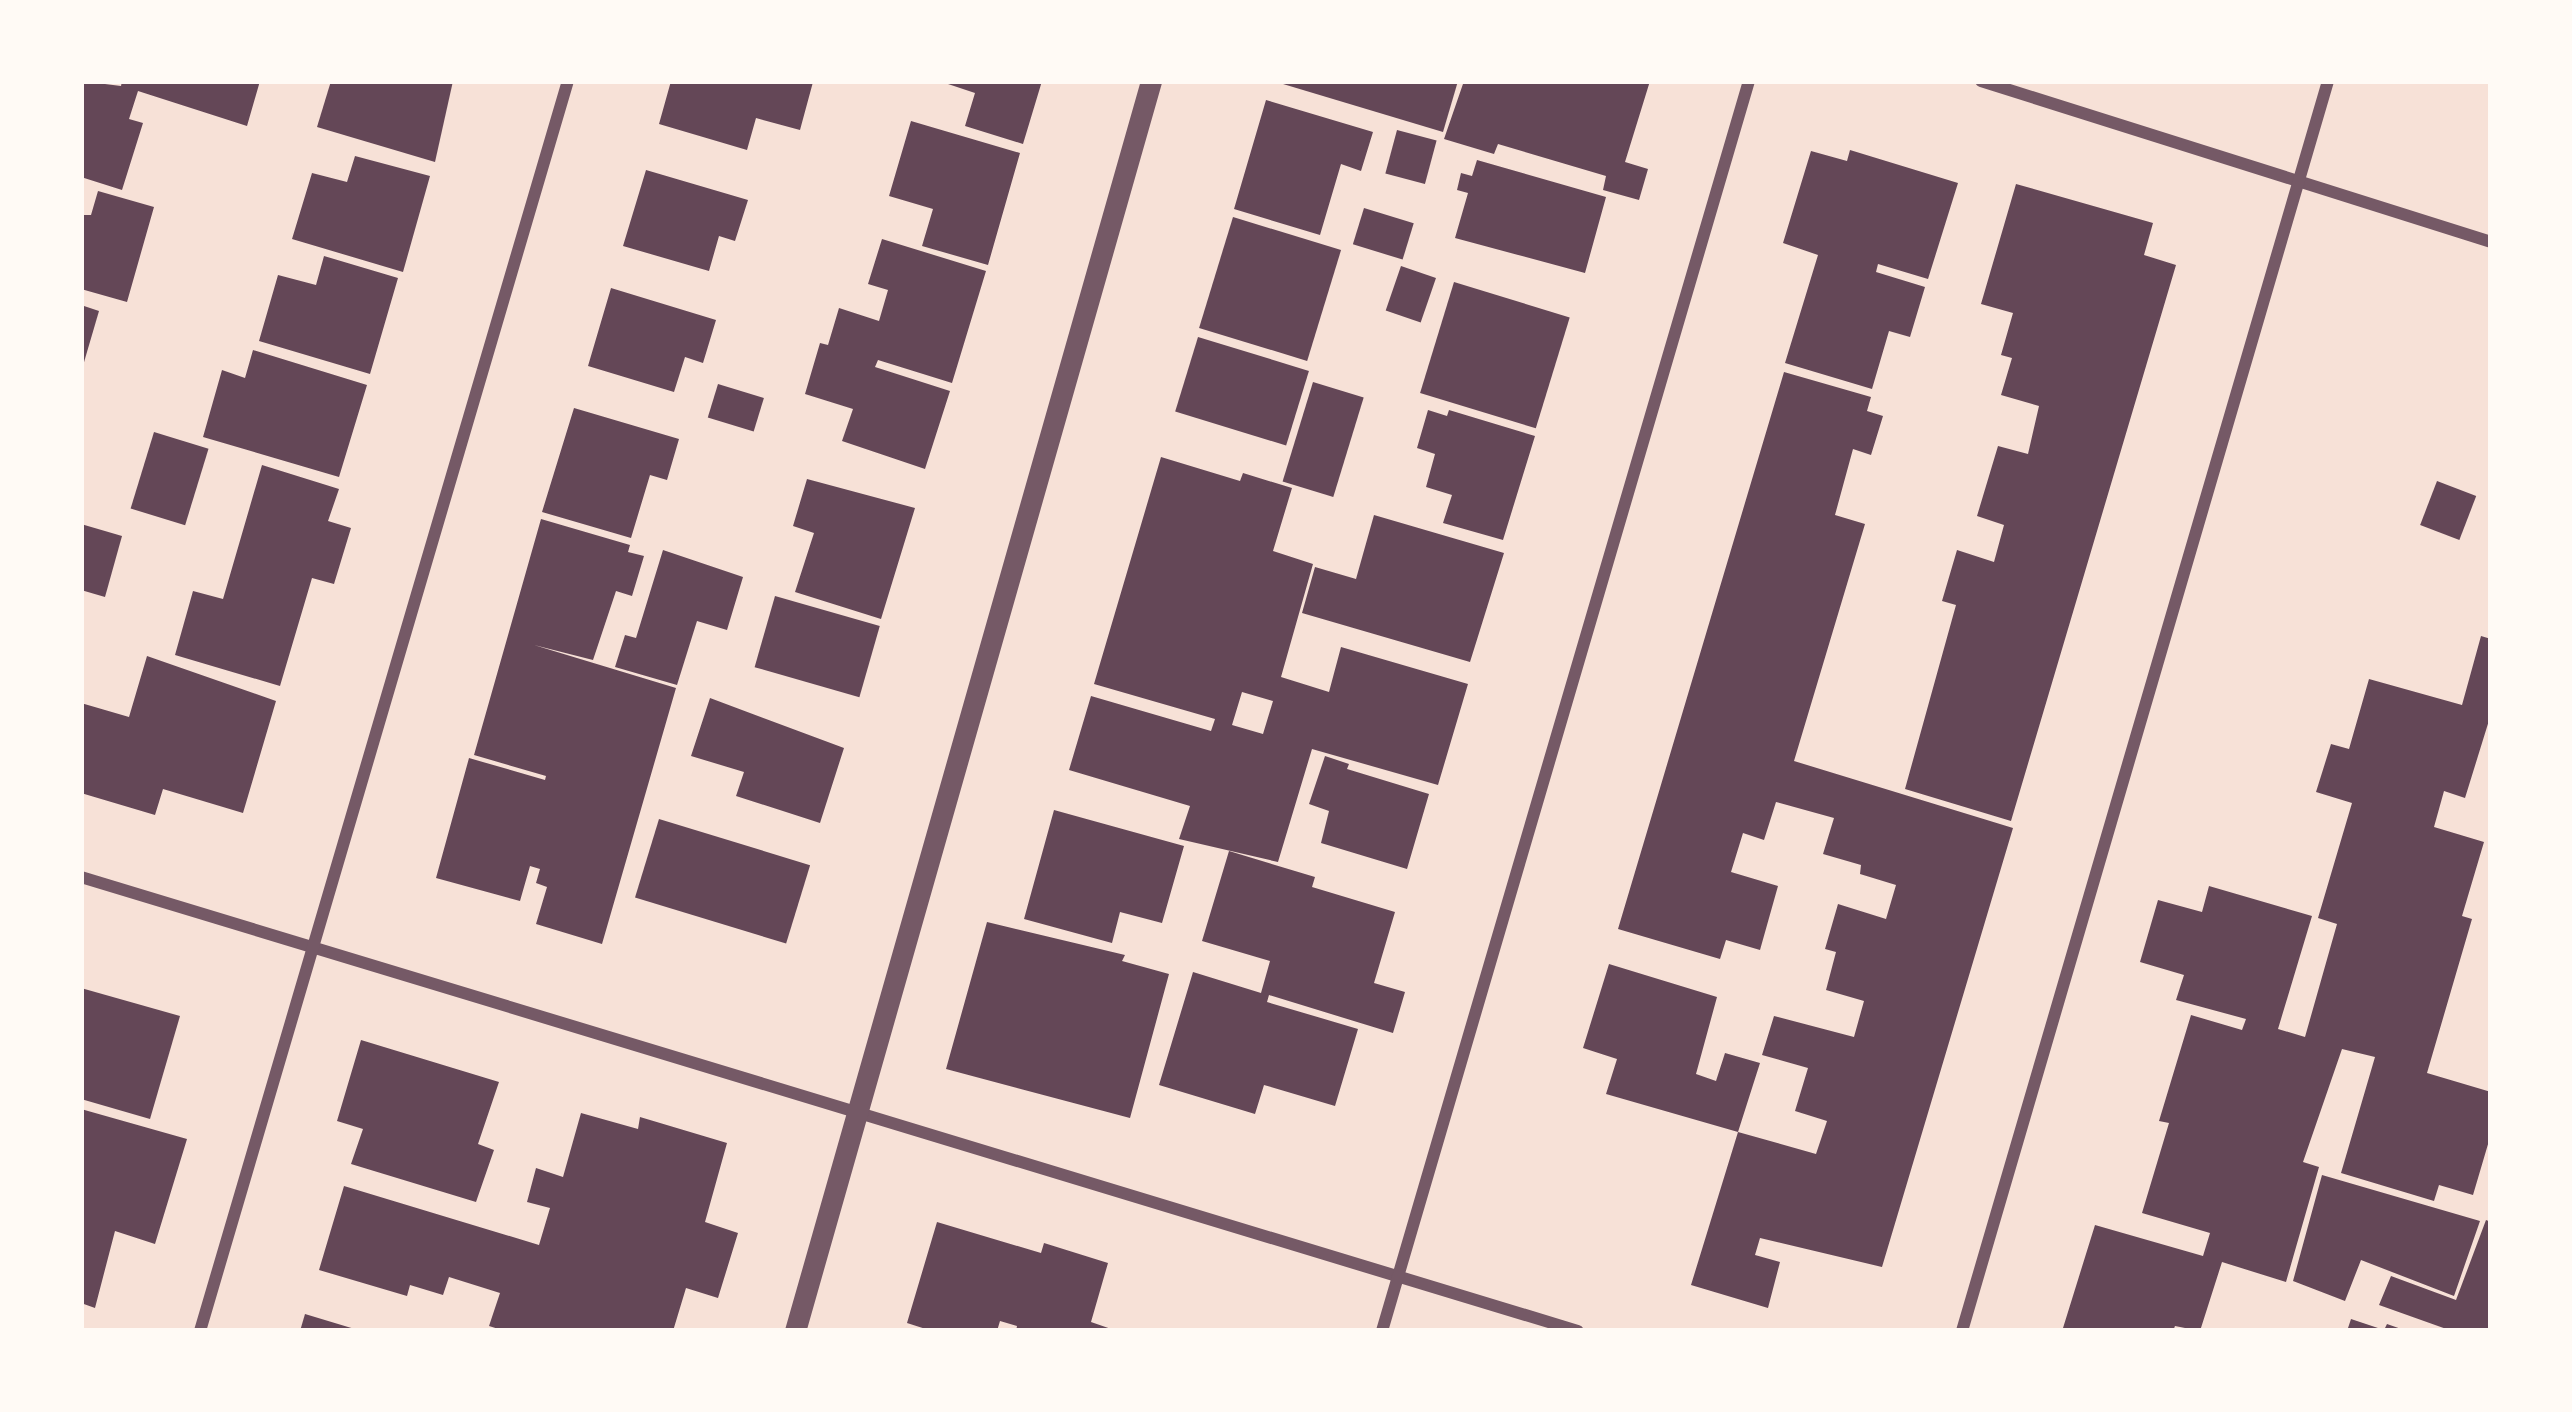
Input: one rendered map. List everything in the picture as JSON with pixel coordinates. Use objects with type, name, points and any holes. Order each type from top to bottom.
[{"type":"street","points":[[200,1331],[568,81]]},
{"type":"street","points":[[795,1331],[861,1112],[1150,81]]},
{"type":"street","points":[[1382,1331],[1749,81]]},
{"type":"street","points":[[1981,81],[2491,242]]},
{"type":"street","points":[[1962,1331],[2328,81]]},
{"type":"street","points":[[81,877],[1578,1331]]},
{"type":"building","points":[[81,81],[121,86],[122,81],[260,81],[247,126],[138,91],[129,119],[143,123],[122,190],[81,177]]},
{"type":"building","points":[[331,81],[453,81],[435,162],[317,127]]},
{"type":"building","points":[[671,81],[813,82],[800,130],[756,118],[747,150],[659,124]]},
{"type":"building","points":[[939,81],[1042,81],[1023,144],[965,126],[975,93]]},
{"type":"building","points":[[1273,81],[1458,81],[1443,132]]},
{"type":"building","points":[[1464,81],[1650,81],[1625,162],[1648,169],[1639,200],[1603,190],[1606,176],[1498,144],[1494,154],[1444,139]]},
{"type":"building","points":[[1266,100],[1373,132],[1361,171],[1341,164],[1320,235],[1234,209]]},
{"type":"building","points":[[911,121],[1020,153],[988,265],[922,246],[933,209],[889,196]]},
{"type":"building","points":[[1397,130],[1437,141],[1425,184],[1385,173]]},
{"type":"building","points":[[1850,150],[1958,183],[1928,279],[1878,264],[1876,272],[1925,287],[1910,337],[1889,331],[1872,389],[1785,363],[1818,255],[1783,243],[1811,151],[1847,161]]},
{"type":"building","points":[[355,156],[430,176],[403,272],[292,239],[312,173],[347,182]]},
{"type":"building","points":[[1477,160],[1606,197],[1585,273],[1455,238],[1468,193],[1457,190],[1461,173],[1472,176]]},
{"type":"building","points":[[646,170],[748,200],[735,241],[719,236],[709,271],[623,246]]},
{"type":"building","points":[[2016,184],[2153,223],[2144,255],[2176,265],[2011,821],[1905,789],[1956,605],[1942,601],[1957,550],[1994,562],[2004,525],[1977,516],[1998,446],[2028,454],[2039,406],[2001,395],[2012,358],[2001,355],[2013,313],[1981,304]]},
{"type":"building","points":[[98,191],[154,207],[127,302],[81,289],[81,215],[91,215]]},
{"type":"building","points":[[1364,208],[1414,223],[1403,260],[1353,244]]},
{"type":"building","points":[[1233,217],[1341,250],[1307,361],[1199,328]]},
{"type":"building","points":[[882,239],[986,271],[952,383],[878,360],[875,367],[950,391],[925,469],[842,441],[853,409],[805,394],[820,343],[828,345],[839,308],[879,321],[888,290],[868,284]]},
{"type":"building","points":[[324,256],[398,278],[370,374],[259,341],[278,275],[316,285]]},
{"type":"building","points":[[1401,266],[1436,278],[1421,322],[1386,310]]},
{"type":"building","points":[[1454,282],[1570,317],[1536,428],[1420,393]]},
{"type":"building","points":[[611,288],[716,320],[703,363],[685,357],[674,392],[588,366]]},
{"type":"building","points":[[81,305],[99,311],[82,369],[81,369]]},
{"type":"building","points":[[1198,337],[1309,371],[1286,446],[1175,412]]},
{"type":"building","points":[[253,350],[367,385],[339,477],[203,437],[222,370],[245,378]]},
{"type":"building","points":[[1784,372],[1871,397],[1867,411],[1883,416],[1871,455],[1853,449],[1835,515],[1865,524],[1794,761],[2013,828],[1882,1267],[1760,1238],[1755,1255],[1780,1262],[1768,1308],[1691,1285],[1738,1132],[1816,1154],[1827,1121],[1795,1111],[1808,1068],[1762,1055],[1774,1016],[1854,1037],[1864,1001],[1826,990],[1836,952],[1825,949],[1838,904],[1886,919],[1896,885],[1860,874],[1861,865],[1823,854],[1834,818],[1776,802],[1764,840],[1743,833],[1731,872],[1778,886],[1760,950],[1726,940],[1720,959],[1618,929]]},
{"type":"building","points":[[1313,382],[1364,397],[1333,497],[1283,481]]},
{"type":"building","points":[[718,384],[764,398],[754,432],[708,417]]},
{"type":"building","points":[[574,408],[679,439],[667,480],[650,475],[631,538],[542,512]]},
{"type":"building","points":[[1428,410],[1447,416],[1449,410],[1535,436],[1503,540],[1443,523],[1452,495],[1426,487],[1435,454],[1417,448]]},
{"type":"building","points":[[154,432],[209,449],[185,525],[131,509]]},
{"type":"building","points":[[1161,457],[1240,481],[1243,473],[1292,488],[1273,551],[1313,564],[1281,677],[1329,692],[1341,647],[1468,684],[1438,785],[1312,749],[1278,862],[1179,839],[1190,806],[1069,770],[1091,696],[1211,731],[1215,719],[1094,684]],"holes":[[[1242,692],[1273,701],[1263,734],[1232,725]]]},
{"type":"building","points":[[262,465],[339,489],[328,521],[351,528],[334,584],[312,578],[280,686],[175,655],[193,591],[223,599]]},
{"type":"building","points":[[807,479],[915,508],[881,619],[795,592],[814,533],[793,526]]},
{"type":"building","points":[[2437,481],[2476,496],[2459,540],[2420,525]]},
{"type":"building","points":[[1374,515],[1504,553],[1470,662],[1302,613],[1315,567],[1356,579]]},
{"type":"building","points":[[541,519],[630,545],[628,552],[644,556],[632,596],[616,591],[593,660],[534,645],[676,688],[602,944],[536,924],[547,887],[536,883],[540,869],[530,866],[520,901],[436,878],[469,758],[545,780],[546,776],[474,755]]},
{"type":"building","points":[[81,524],[122,536],[105,597],[81,590]]},
{"type":"building","points":[[663,550],[743,577],[727,630],[697,621],[677,685],[615,667],[625,635],[636,638]]},
{"type":"building","points":[[775,596],[880,626],[859,697],[755,667]]},
{"type":"building","points":[[2481,636],[2491,639],[2491,714],[2465,798],[2444,791],[2434,827],[2484,842],[2462,916],[2472,919],[2427,1073],[2491,1092],[2491,1134],[2473,1195],[2439,1185],[2434,1201],[2341,1173],[2375,1057],[2342,1049],[2303,1162],[2319,1167],[2286,1282],[2222,1262],[2200,1331],[2175,1326],[2173,1331],[2063,1328],[2095,1225],[2203,1256],[2210,1233],[2142,1213],[2169,1123],[2159,1121],[2191,1015],[2242,1030],[2246,1019],[2176,1000],[2184,975],[2140,962],[2158,900],[2202,912],[2209,886],[2312,916],[2278,1029],[2305,1037],[2337,924],[2318,918],[2352,803],[2316,792],[2331,744],[2349,749],[2369,679],[2462,705]]},
{"type":"building","points":[[147,656],[276,701],[243,813],[163,789],[155,815],[81,793],[81,703],[129,717]]},
{"type":"building","points":[[710,698],[844,748],[820,823],[736,796],[744,772],[691,756]]},
{"type":"building","points":[[1325,756],[1349,764],[1347,769],[1429,794],[1407,869],[1321,843],[1329,811],[1309,804]]},
{"type":"building","points":[[1054,810],[1184,846],[1162,923],[1120,912],[1112,943],[1024,919]]},
{"type":"building","points":[[659,819],[810,865],[786,944],[635,897]]},
{"type":"building","points":[[1229,851],[1315,877],[1312,887],[1395,912],[1374,983],[1405,992],[1393,1033],[1269,995],[1267,1002],[1358,1029],[1335,1106],[1264,1085],[1255,1114],[1159,1085],[1193,972],[1261,993],[1270,961],[1202,941]]},
{"type":"building","points":[[987,922],[1125,955],[1122,961],[1169,974],[1130,1118],[946,1069]]},
{"type":"building","points":[[1609,964],[1717,997],[1696,1074],[1716,1081],[1725,1053],[1760,1063],[1738,1132],[1606,1094],[1617,1059],[1583,1048]]},
{"type":"building","points":[[81,988],[180,1016],[150,1119],[81,1099]]},
{"type":"building","points":[[361,1040],[499,1082],[478,1144],[494,1150],[476,1202],[351,1164],[363,1129],[337,1121]]},
{"type":"building","points":[[81,1109],[187,1139],[155,1244],[115,1231],[95,1308],[81,1303]]},
{"type":"building","points":[[581,1113],[638,1129],[640,1117],[727,1143],[705,1222],[738,1233],[718,1298],[686,1288],[673,1331],[505,1331],[489,1326],[500,1293],[449,1277],[443,1295],[410,1285],[407,1296],[319,1270],[344,1186],[539,1245],[550,1208],[527,1202],[536,1168],[563,1177]]},
{"type":"building","points":[[2322,1175],[2480,1221],[2454,1296],[2361,1260],[2345,1301],[2293,1281]]},
{"type":"building","points":[[2486,1220],[2491,1222],[2491,1331],[2452,1331],[2379,1305],[2391,1276],[2456,1300]]},
{"type":"building","points":[[937,1222],[1041,1253],[1044,1243],[1108,1263],[1091,1322],[1117,1331],[1016,1331],[1017,1326],[1000,1321],[997,1331],[932,1331],[907,1323]]},
{"type":"building","points":[[305,1314],[358,1330],[300,1331]]},
{"type":"building","points":[[2351,1319],[2384,1330],[2387,1324],[2407,1331],[2347,1331]]}]
